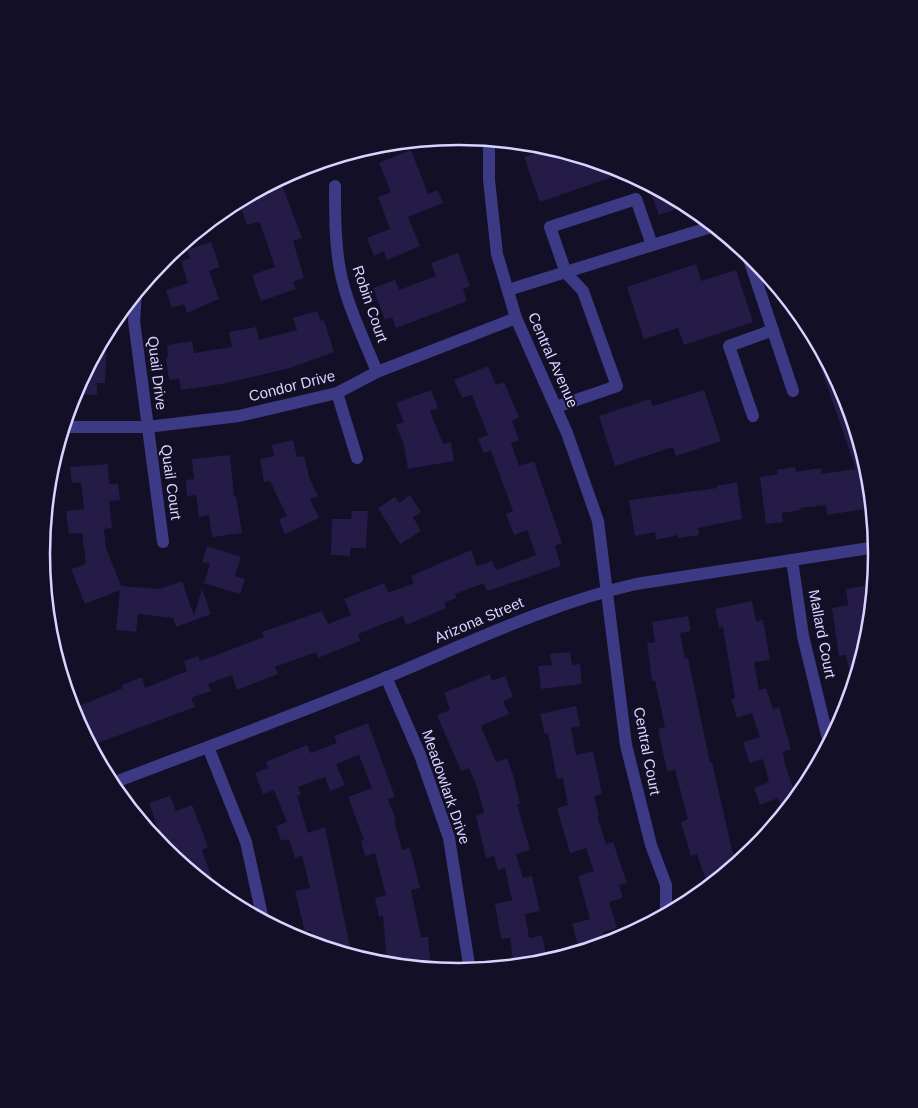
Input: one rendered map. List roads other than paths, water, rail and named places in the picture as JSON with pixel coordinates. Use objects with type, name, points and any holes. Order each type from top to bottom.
[{"type":"street","name":"Central Avenue","points":[[489,146],[489,180],[497,254],[516,318],[568,433],[598,521],[607,591]]},
{"type":"street","name":"Robin Court","points":[[335,186],[335,222],[340,271],[354,316],[377,372]]},
{"type":"street","points":[[556,407],[617,386],[583,291],[566,272],[550,227],[636,199],[652,245]]},
{"type":"street","points":[[508,290],[706,228]]},
{"type":"street","points":[[753,270],[793,391]]},
{"type":"street","name":"Quail Drive","points":[[135,305],[134,321],[147,426]]},
{"type":"street","name":"Condor Drive","points":[[71,426],[147,426],[240,416],[337,393],[377,372],[516,318]]},
{"type":"street","points":[[753,416],[729,346],[773,330]]},
{"type":"street","points":[[337,393],[357,458]]},
{"type":"street","name":"Quail Court","points":[[147,426],[163,542]]},
{"type":"street","name":"Arizona Street","points":[[119,781],[386,677],[519,620],[607,591],[868,548]]},
{"type":"street","name":"Mallard Court","points":[[792,560],[803,636],[827,733]]},
{"type":"street","name":"Central Court","points":[[607,591],[626,745],[651,845],[666,885],[666,906]]},
{"type":"street","name":"Meadowlark Drive","points":[[386,677],[420,755],[449,838],[469,963]]},
{"type":"street","points":[[208,747],[246,842],[261,912]]}]
